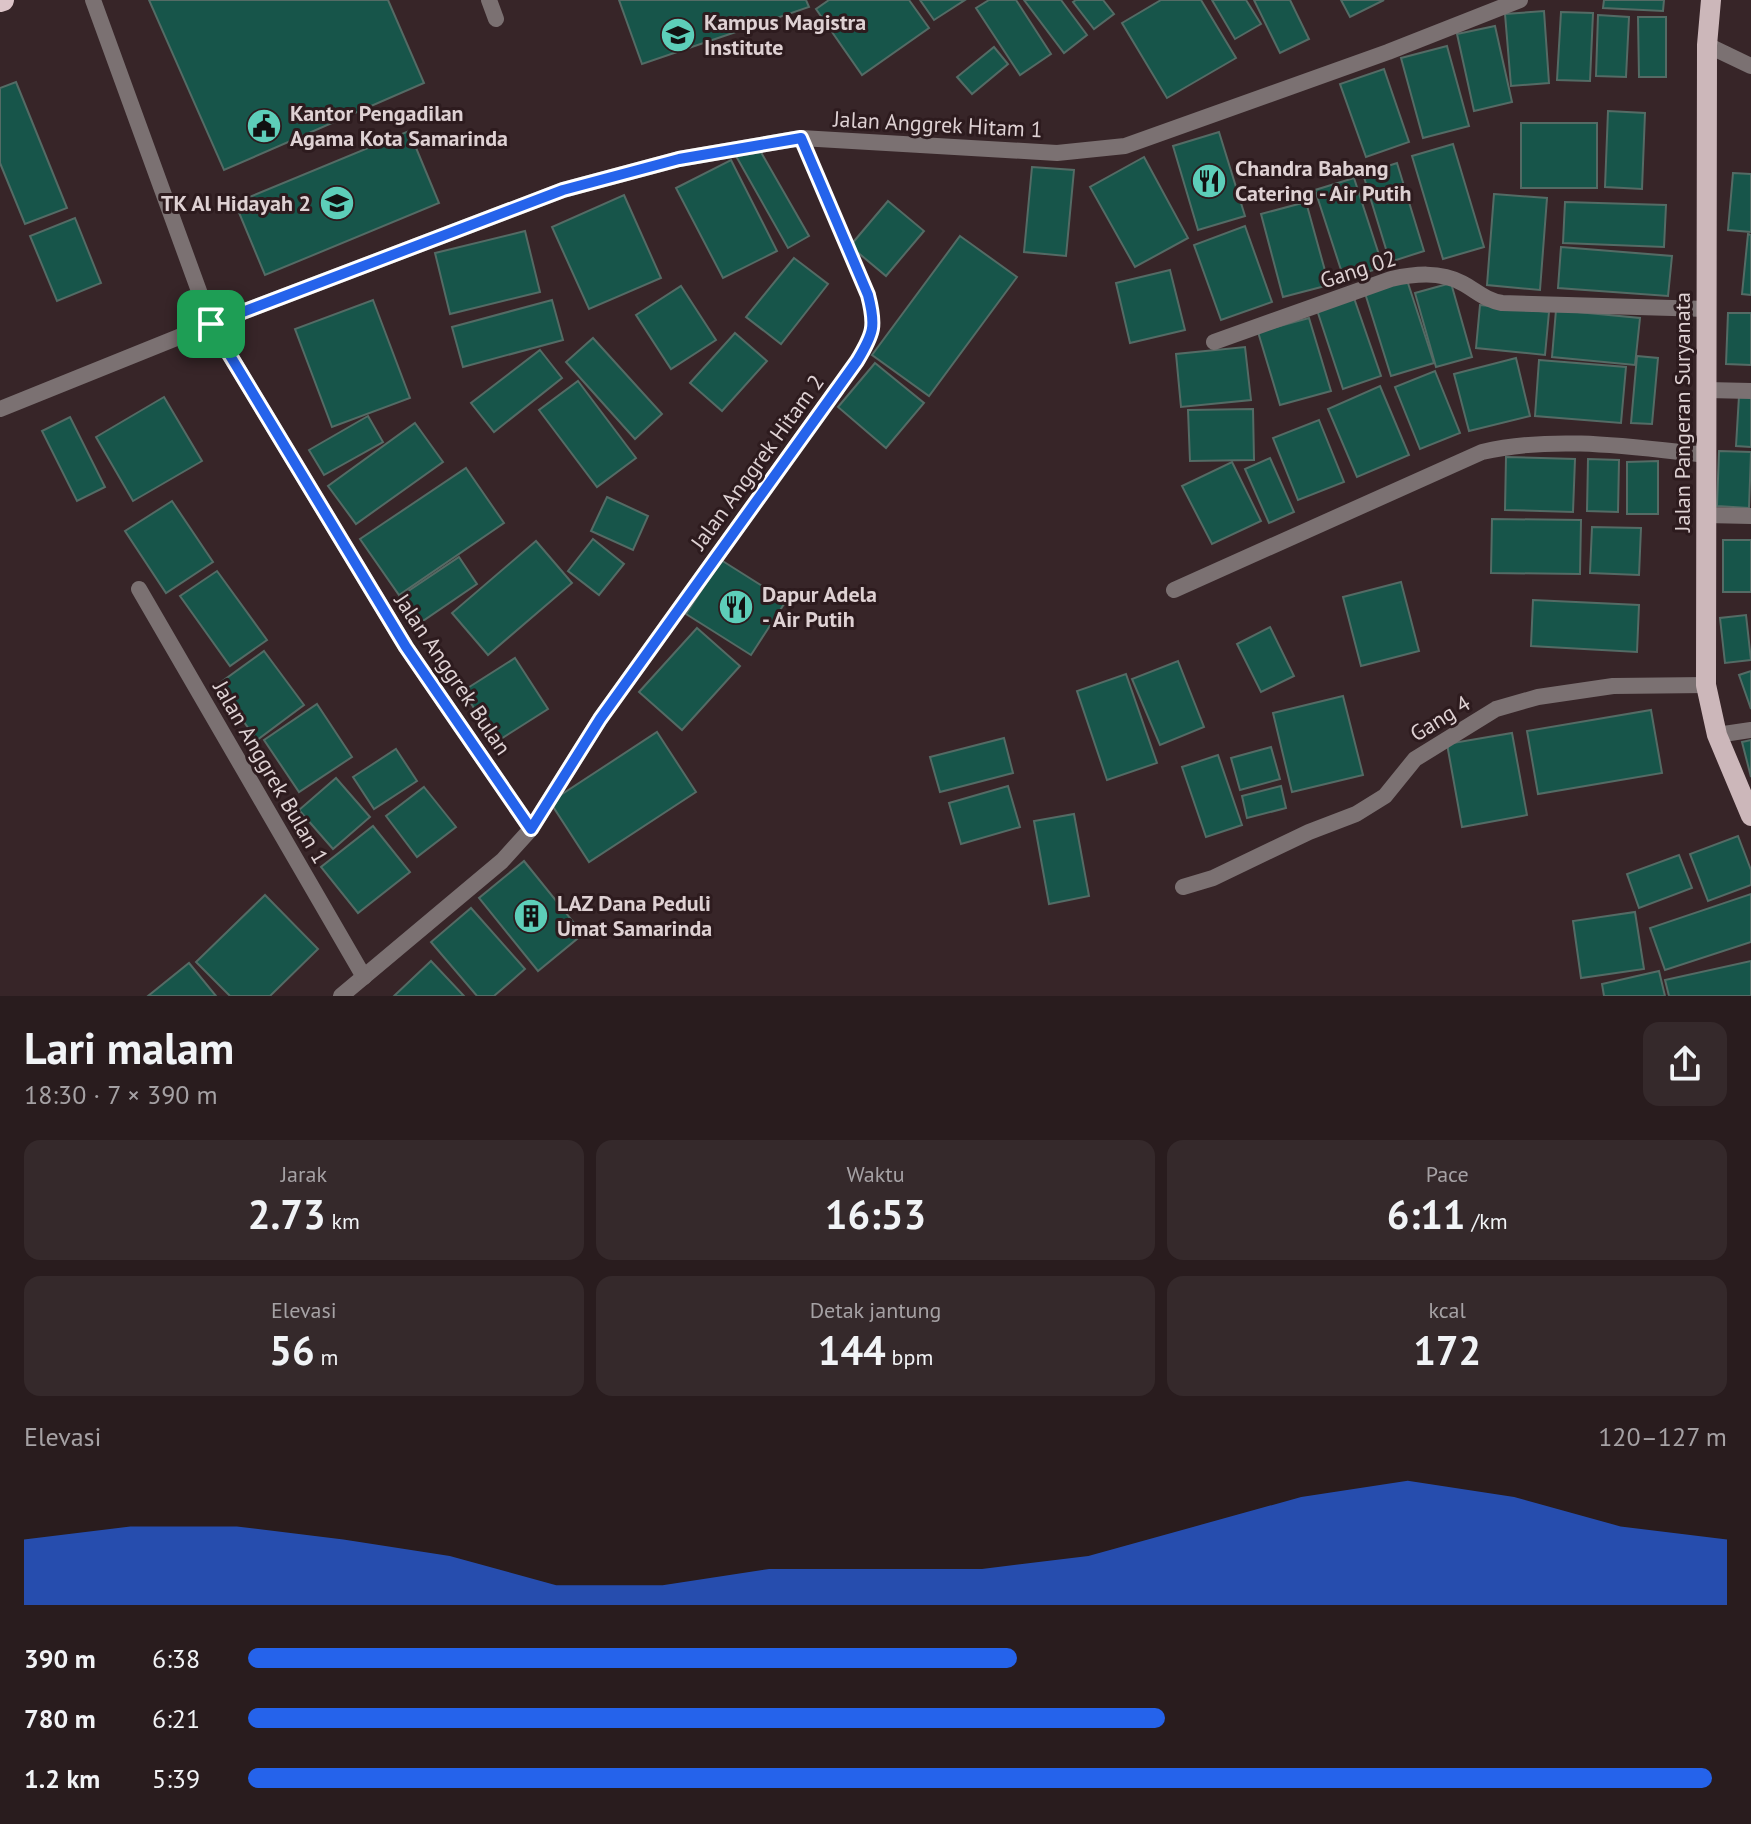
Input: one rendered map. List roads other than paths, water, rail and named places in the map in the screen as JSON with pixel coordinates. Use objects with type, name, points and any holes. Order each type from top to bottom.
[{"type":"main road","name":"Jalan Pangeran Suryanata","points":[[1711,0],[1707,45],[1706,685],[1717,735],[1751,816]]},
{"type":"street","name":"Jalan Anggrek Bulan","points":[[93,0],[211,324],[406,647],[531,829]]},
{"type":"street","points":[[489,0],[496,19]]},
{"type":"street","name":"Jalan Anggrek Hitam 1","points":[[0,409],[211,324],[563,190],[679,159],[801,138],[1057,153],[1125,146],[1388,52],[1520,0]]},
{"type":"street","points":[[1707,45],[1751,66]]},
{"type":"street","name":"Gang 02","points":[[1214,342],[1391,279],[1414,274],[1436,275],[1462,283],[1488,301],[1502,303],[1707,309]]},
{"type":"street","name":"Jalan Anggrek Hitam 2","points":[[531,829],[600,719],[837,389]]},
{"type":"street","points":[[1707,390],[1751,391]]},
{"type":"street","points":[[1174,590],[1482,452],[1542,443],[1621,445],[1707,455]]},
{"type":"street","points":[[1706,515],[1751,516]]},
{"type":"street","name":"Jalan Anggrek Bulan 1","points":[[139,589],[364,977]]},
{"type":"street","name":"Gang 4","points":[[1183,887],[1237,868],[1309,832],[1356,814],[1385,796],[1415,759],[1496,709],[1538,697],[1613,686],[1706,685]]},
{"type":"street","points":[[1717,735],[1751,730]]},
{"type":"street","points":[[341,996],[502,861],[531,829]]},
{"type":"place","name":"Kampus Magistra Institute","points":[[678,35]]},
{"type":"place","name":"Kantor Pengadilan Agama Kota Samarinda","points":[[264,126]]},
{"type":"place","name":"Chandra Babang Catering - Air Putih","points":[[1209,181]]},
{"type":"place","name":"TK Al Hidayah 2","points":[[337,203]]},
{"type":"place","name":"Dapur Adela - Air Putih","points":[[736,607]]},
{"type":"place","name":"LAZ Dana Peduli Umat Samarinda","points":[[531,916]]}]
